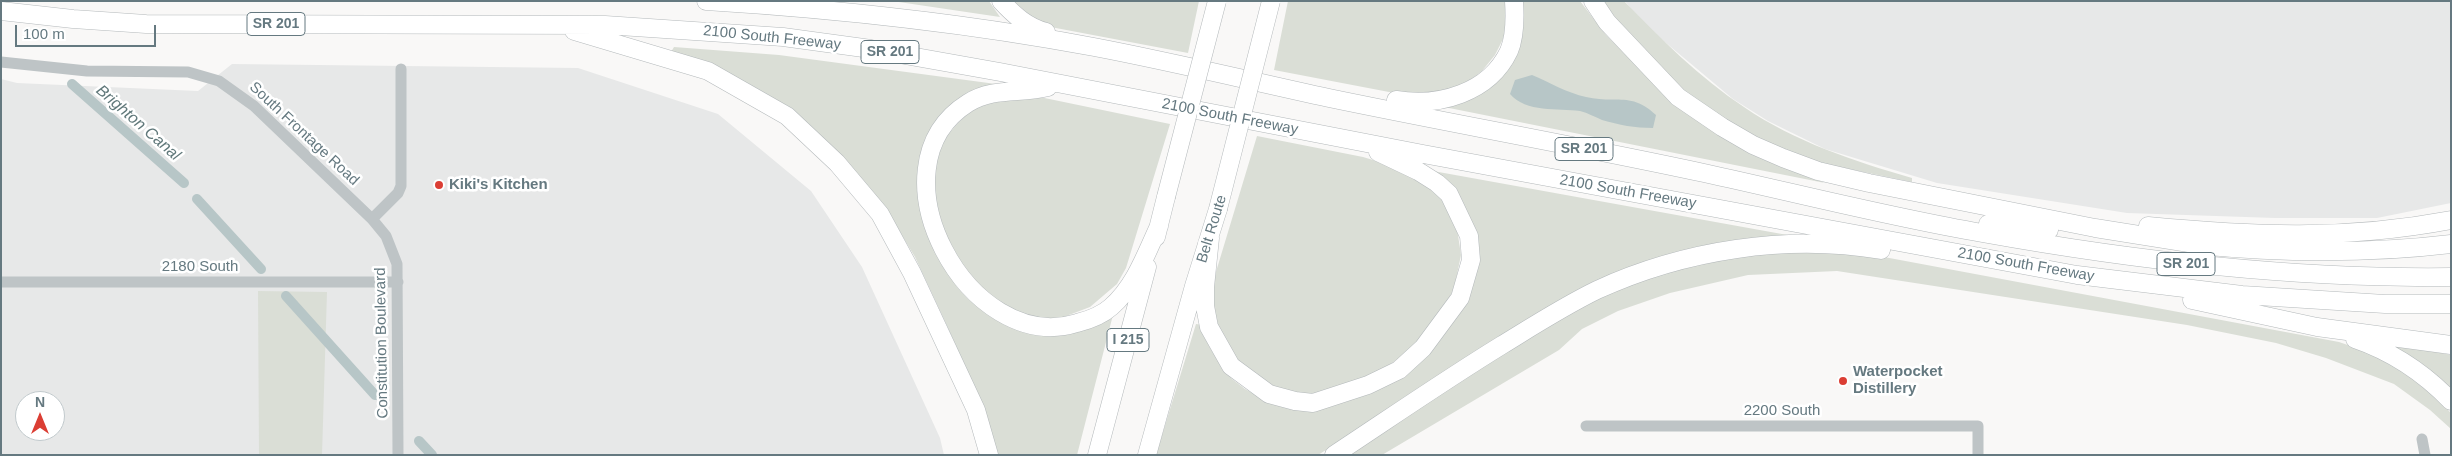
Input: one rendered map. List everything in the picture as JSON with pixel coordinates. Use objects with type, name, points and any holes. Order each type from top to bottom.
[{"type":"highway","name":"2100 South Freeway","points":[[706,1],[824,9],[1008,32],[1094,47],[1243,77],[1327,97],[1692,170],[1978,232],[2142,259],[2257,272],[2378,278],[2451,277]]},
{"type":"highway","points":[[1001,1],[1013,14],[1034,28],[1094,47]]},
{"type":"highway","name":"I 215","points":[[1097,455],[1217,1]]},
{"type":"highway","name":"Belt Route","points":[[1147,455],[1194,286],[1218,209],[1271,1]]},
{"type":"highway","points":[[1243,77],[1413,103],[1446,100],[1474,88],[1490,76],[1501,63],[1509,50],[1513,28],[1514,1]]},
{"type":"highway","points":[[1593,1],[1607,22],[1678,97],[1752,145],[1818,171],[2095,228],[2208,246]]},
{"type":"highway","name":"2100 South Freeway","points":[[1,11],[73,19],[146,24],[664,27],[783,37],[880,50],[2077,275],[2242,296],[2385,304],[2451,304]]},
{"type":"highway","points":[[552,25],[708,71],[787,116],[837,163],[880,214],[912,273],[976,410],[989,455]]},
{"type":"highway","points":[[1059,84],[1035,90],[1002,91],[982,96],[966,104],[944,125],[931,148],[926,166],[925,190],[932,220],[944,250],[964,281],[985,303],[1008,318],[1036,328],[1063,328],[1090,320],[1110,308],[1136,276],[1159,226]]},
{"type":"highway","points":[[1210,238],[1205,287],[1205,306],[1209,327],[1231,366],[1269,394],[1295,401],[1314,403],[1368,385],[1398,370],[1423,348],[1460,298],[1471,260],[1469,236],[1449,194],[1436,183],[1418,171],[1352,140]]},
{"type":"highway","points":[[2004,210],[2179,229],[2290,236],[2383,231],[2451,220]]},
{"type":"highway","points":[[1925,221],[2000,224],[2117,238],[2208,246],[2293,250],[2368,250],[2451,244]]},
{"type":"highway","points":[[1334,455],[1544,318],[1597,290],[1648,270],[1695,257],[1762,246],[1860,247],[1917,256],[1987,259]]},
{"type":"highway","points":[[2077,275],[2317,327],[2451,345]]},
{"type":"highway","points":[[2317,327],[2362,341],[2401,359],[2430,381],[2451,401]]},
{"type":"street","name":"South Frontage Road","points":[[1,62],[87,71],[188,72],[218,81],[254,106],[372,219]]},
{"type":"street","points":[[372,219],[398,193],[401,186],[401,69]]},
{"type":"street","name":"Constitution Boulevard","points":[[372,219],[386,236],[397,264],[398,455]]},
{"type":"street","name":"2180 South","points":[[1,282],[398,282]]},
{"type":"street","name":"2200 South","points":[[1586,426],[1978,426],[1978,455]]},
{"type":"street","points":[[2422,439],[2424,455]]},
{"type":"shaded area","points":[[892,1],[989,1],[1000,17]]},
{"type":"shaded area","points":[[1005,1],[1199,1],[1188,53],[1040,25]]},
{"type":"shaded area","points":[[1288,1],[1509,1],[1508,23],[1495,55],[1482,71],[1466,83],[1427,96],[1389,92],[1274,70]]},
{"type":"shaded area","points":[[1519,1],[1580,1],[1606,35],[1654,83],[1785,167],[1825,183],[1439,106],[1490,78]]},
{"type":"shaded area","points":[[1595,1],[1624,1],[1696,71],[1728,96],[1763,119],[1825,149],[1868,165],[1912,178],[1912,182],[1820,163],[1754,137],[1688,97]]},
{"type":"shaded area","points":[[1625,1],[2451,1],[2451,203],[2377,218],[2275,218],[2127,213],[1937,183],[1825,149],[1768,121],[1733,99],[1641,22]]},
{"type":"shaded area","points":[[674,47],[779,55],[996,84],[931,135],[936,247],[957,287],[968,299],[991,317],[1021,328],[1114,311],[1077,455],[997,455],[978,395],[915,257],[889,214],[830,146],[671,52]]},
{"type":"shaded area","points":[[232,64],[578,68],[718,114],[811,191],[862,267],[940,438],[944,455],[1,455],[1,79],[17,83],[198,91]]},
{"type":"shaded area","points":[[1532,75],[1579,95],[1596,99],[1638,103],[1656,115],[1653,128],[1633,127],[1602,120],[1580,111],[1543,109],[1525,104],[1510,94],[1515,80]]},
{"type":"shaded area","points":[[1030,95],[1170,124],[1126,268],[1117,284],[1090,307],[1061,318],[1042,320],[989,304],[945,241],[931,184],[942,141],[967,113],[985,102]]},
{"type":"shaded area","points":[[1257,136],[1363,157],[1396,167],[1431,186],[1447,204],[1456,222],[1461,255],[1454,289],[1442,310],[1427,331],[1406,353],[1384,369],[1343,390],[1298,397],[1243,374],[1212,322],[1212,285]]},
{"type":"shaded area","points":[[1433,171],[1804,238],[1654,263],[1389,410],[1318,455],[1156,455],[1196,324],[1203,325],[1209,346],[1218,361],[1232,379],[1245,389],[1263,399],[1326,407],[1348,401],[1377,387],[1425,349],[1474,255]]},
{"type":"shaded area","points":[[1794,251],[1827,251],[1884,257],[2339,342],[2372,354],[2413,379],[2451,413],[2451,429],[2430,410],[2394,384],[2326,358],[2276,343],[2187,325],[1837,271],[1748,275],[1670,293],[1618,311],[1582,329],[1559,350],[1382,455],[1338,455],[1556,317],[1643,278],[1726,257]]},
{"type":"shaded area","points":[[258,291],[327,292],[322,455],[259,455]]},
{"type":"shaded area","points":[[2392,343],[2451,355],[2451,396],[2390,349]]},
{"type":"waterway","name":"Brighton Canal","points":[[72,84],[184,183]]},
{"type":"waterway","name":"Brighton Canal","points":[[197,199],[261,269]]},
{"type":"waterway","name":"Brighton Canal","points":[[286,296],[375,395]]},
{"type":"waterway","name":"Brighton Canal","points":[[419,441],[432,455]]},
{"type":"place","name":"Kiki's Kitchen","points":[[439,185]]},
{"type":"place","name":"Waterpocket Distillery","points":[[1843,381]]}]
